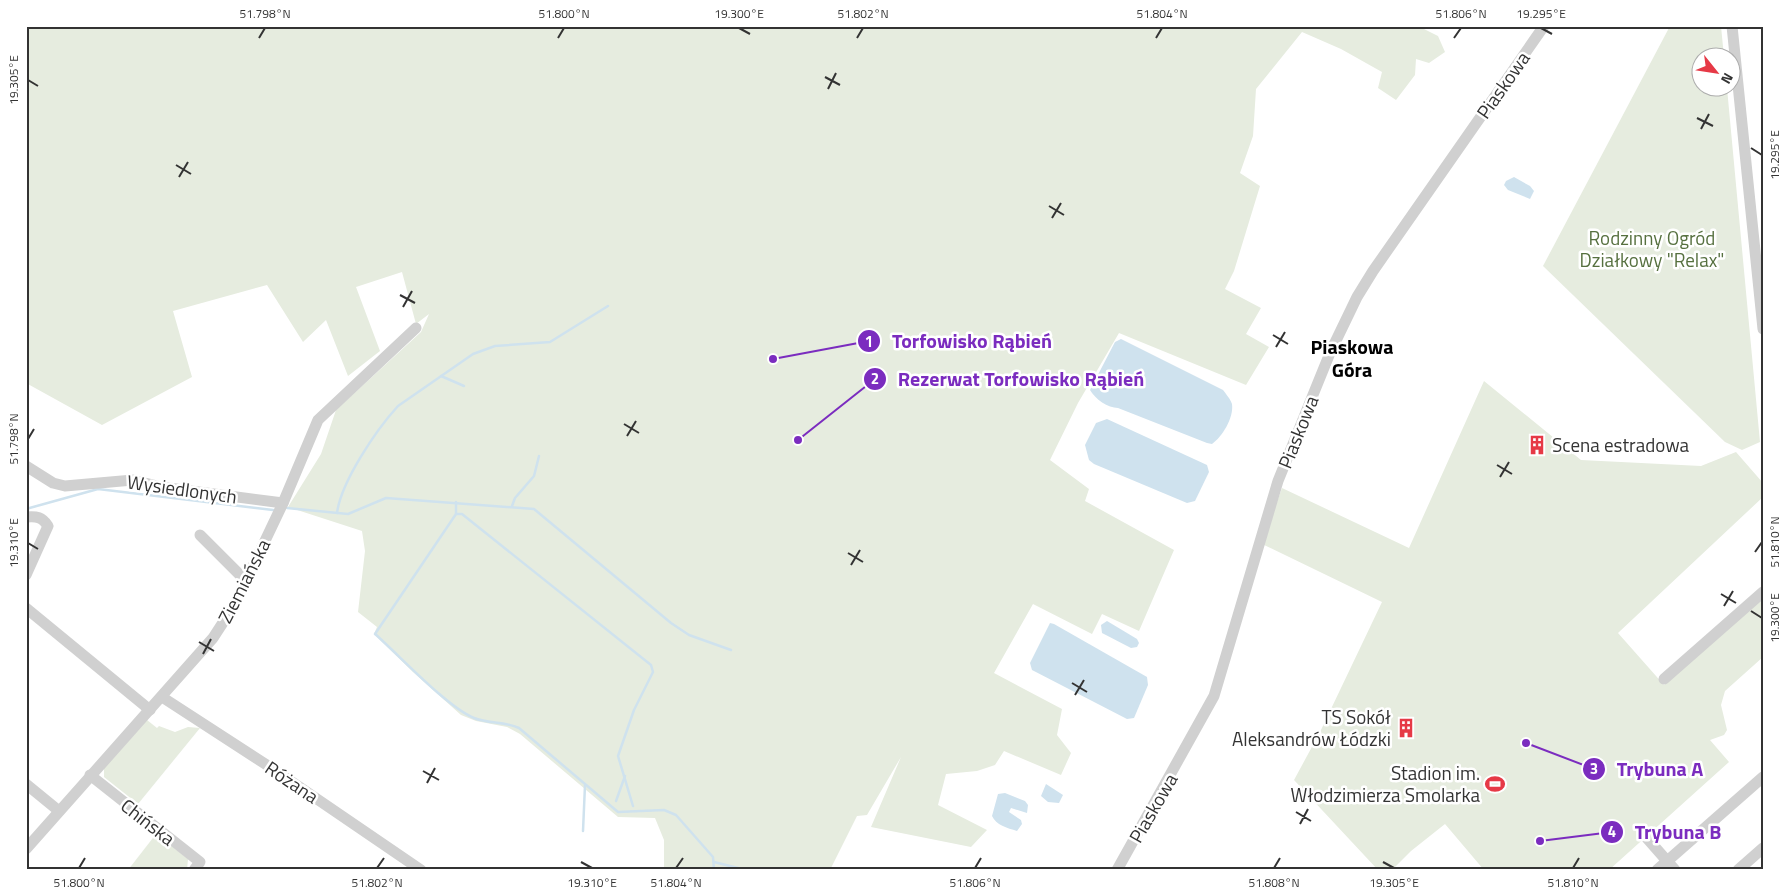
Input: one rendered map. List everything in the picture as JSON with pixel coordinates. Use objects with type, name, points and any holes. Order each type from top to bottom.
[{"type":"street","name":"Piaskowa","points":[[1117,870],[1214,696],[1275,490],[1330,353],[1357,297],[1373,271],[1544,26]]},
{"type":"street","points":[[1732,26],[1763,329]]},
{"type":"street","name":"Ziemiańska","points":[[26,849],[90,775],[162,698],[213,638],[235,604],[283,503],[318,420],[416,328]]},
{"type":"street","name":"Wysiedlonych","points":[[26,466],[53,483],[65,486],[133,480],[160,487],[283,503]]},
{"type":"street","points":[[26,517],[37,516],[43,519],[48,526],[26,575]]},
{"type":"street","points":[[200,534],[246,580]]},
{"type":"street","points":[[1664,679],[1763,592]]},
{"type":"street","points":[[26,608],[150,710]]},
{"type":"street","name":"Różana","points":[[162,698],[276,771],[421,870]]},
{"type":"street","name":"Chińska","points":[[90,775],[200,862],[194,870]]},
{"type":"street","points":[[1656,870],[1671,865],[1763,777]]},
{"type":"street","points":[[26,784],[59,811]]},
{"type":"street","points":[[1646,836],[1671,865]]},
{"type":"street","points":[[1738,870],[1763,848]]},
{"type":"green space","points":[[26,26],[1272,26],[1272,29],[1274,26],[1418,26],[1438,36],[1445,52],[1429,63],[1416,59],[1415,75],[1396,100],[1378,88],[1382,72],[1341,49],[1302,32],[1256,89],[1253,136],[1240,173],[1260,186],[1234,271],[1225,289],[1261,308],[1246,334],[1269,347],[1246,385],[1119,333],[1078,403],[1050,460],[1089,489],[1085,501],[1174,550],[1139,631],[1102,614],[1092,634],[1033,604],[994,673],[1062,709],[1057,735],[1071,753],[1061,775],[1004,751],[995,765],[977,771],[946,774],[938,805],[987,830],[971,847],[871,827],[901,757],[867,815],[857,816],[830,870],[664,870],[664,840],[655,818],[618,817],[520,734],[507,727],[476,721],[461,715],[374,634],[377,627],[358,612],[365,551],[362,531],[288,507],[321,454],[336,410],[421,332],[429,314],[416,324],[402,272],[356,287],[380,351],[348,376],[326,320],[303,342],[267,285],[173,311],[192,377],[102,425],[26,383]]},
{"type":"green space","name":"Rodzinny Ogród Działkowy \"Relax\"","points":[[1670,26],[1721,26],[1723,48],[1692,48],[1692,98],[1728,98],[1760,442],[1742,450],[1725,442],[1543,266]]},
{"type":"green space","points":[[1484,381],[1581,460],[1701,466],[1736,452],[1763,483],[1763,497],[1618,633],[1664,685],[1763,597],[1763,657],[1725,691],[1721,705],[1727,730],[1724,735],[1710,740],[1729,762],[1609,870],[1484,870],[1445,824],[1411,851],[1392,870],[1378,870],[1294,780],[1320,732],[1382,602],[1262,544],[1282,488],[1409,548]]},
{"type":"green space","points":[[147,720],[157,728],[159,726],[175,732],[188,727],[200,728],[138,804],[104,777],[104,768]]},
{"type":"green space","points":[[156,834],[188,859],[187,870],[128,870]]},
{"type":"water","points":[[1514,177],[1530,186],[1534,191],[1530,199],[1508,190],[1504,185],[1506,181]]},
{"type":"water","points":[[1121,339],[1223,390],[1232,404],[1232,409],[1226,427],[1216,441],[1212,444],[1207,443],[1110,406],[1095,397],[1090,390],[1115,342]]},
{"type":"water","points":[[1107,419],[1207,465],[1209,472],[1195,501],[1187,503],[1094,464],[1089,460],[1085,445],[1096,423]]},
{"type":"water","points":[[1107,621],[1137,639],[1139,643],[1137,647],[1131,648],[1102,633],[1101,625]]},
{"type":"water","points":[[1050,623],[1147,677],[1148,685],[1134,718],[1127,719],[1032,670],[1030,663]]},
{"type":"water","points":[[1046,784],[1063,795],[1059,803],[1048,802],[1041,796]]},
{"type":"water","points":[[1005,793],[1025,801],[1028,805],[1027,813],[1011,808],[1009,812],[1021,820],[1022,824],[1017,831],[999,824],[992,816],[998,794]]},
{"type":"waterway","points":[[337,513],[340,500],[352,472],[370,442],[398,406],[473,354],[495,346],[550,342],[608,306]]},
{"type":"waterway","points":[[441,376],[464,386]]},
{"type":"waterway","points":[[512,506],[515,498],[534,476],[539,456]]},
{"type":"waterway","points":[[26,509],[98,489],[273,510]]},
{"type":"waterway","points":[[287,508],[348,514],[386,498],[534,509],[671,623],[689,635],[731,650]]},
{"type":"waterway","points":[[456,502],[456,514],[375,634],[423,680],[463,712],[474,718],[508,724],[519,728],[618,812],[664,810],[676,815],[713,857],[714,870]]},
{"type":"waterway","points":[[456,514],[462,514],[651,665],[653,672],[634,710],[618,756],[633,806]]},
{"type":"waterway","points":[[616,801],[625,776]]},
{"type":"waterway","points":[[583,831],[585,785]]},
{"type":"waterway","points":[[714,862],[746,870]]},
{"type":"place","name":"Torfowisko Rąbień","points":[[773,359]]},
{"type":"place","name":"Rezerwat Torfowisko Rąbień","points":[[798,440]]},
{"type":"place","name":"Scena estradowa","points":[[1537,445]]},
{"type":"place","name":"TS Sokół Aleksandrów Łódzki","points":[[1406,728]]},
{"type":"place","name":"Trybuna A","points":[[1526,743]]},
{"type":"place","name":"Stadion im. Włodzimierza Smolarka","points":[[1495,784]]},
{"type":"place","name":"Trybuna B","points":[[1540,841]]},
{"type":"district","name":"Piaskowa Góra","points":[[1352,358]]}]
